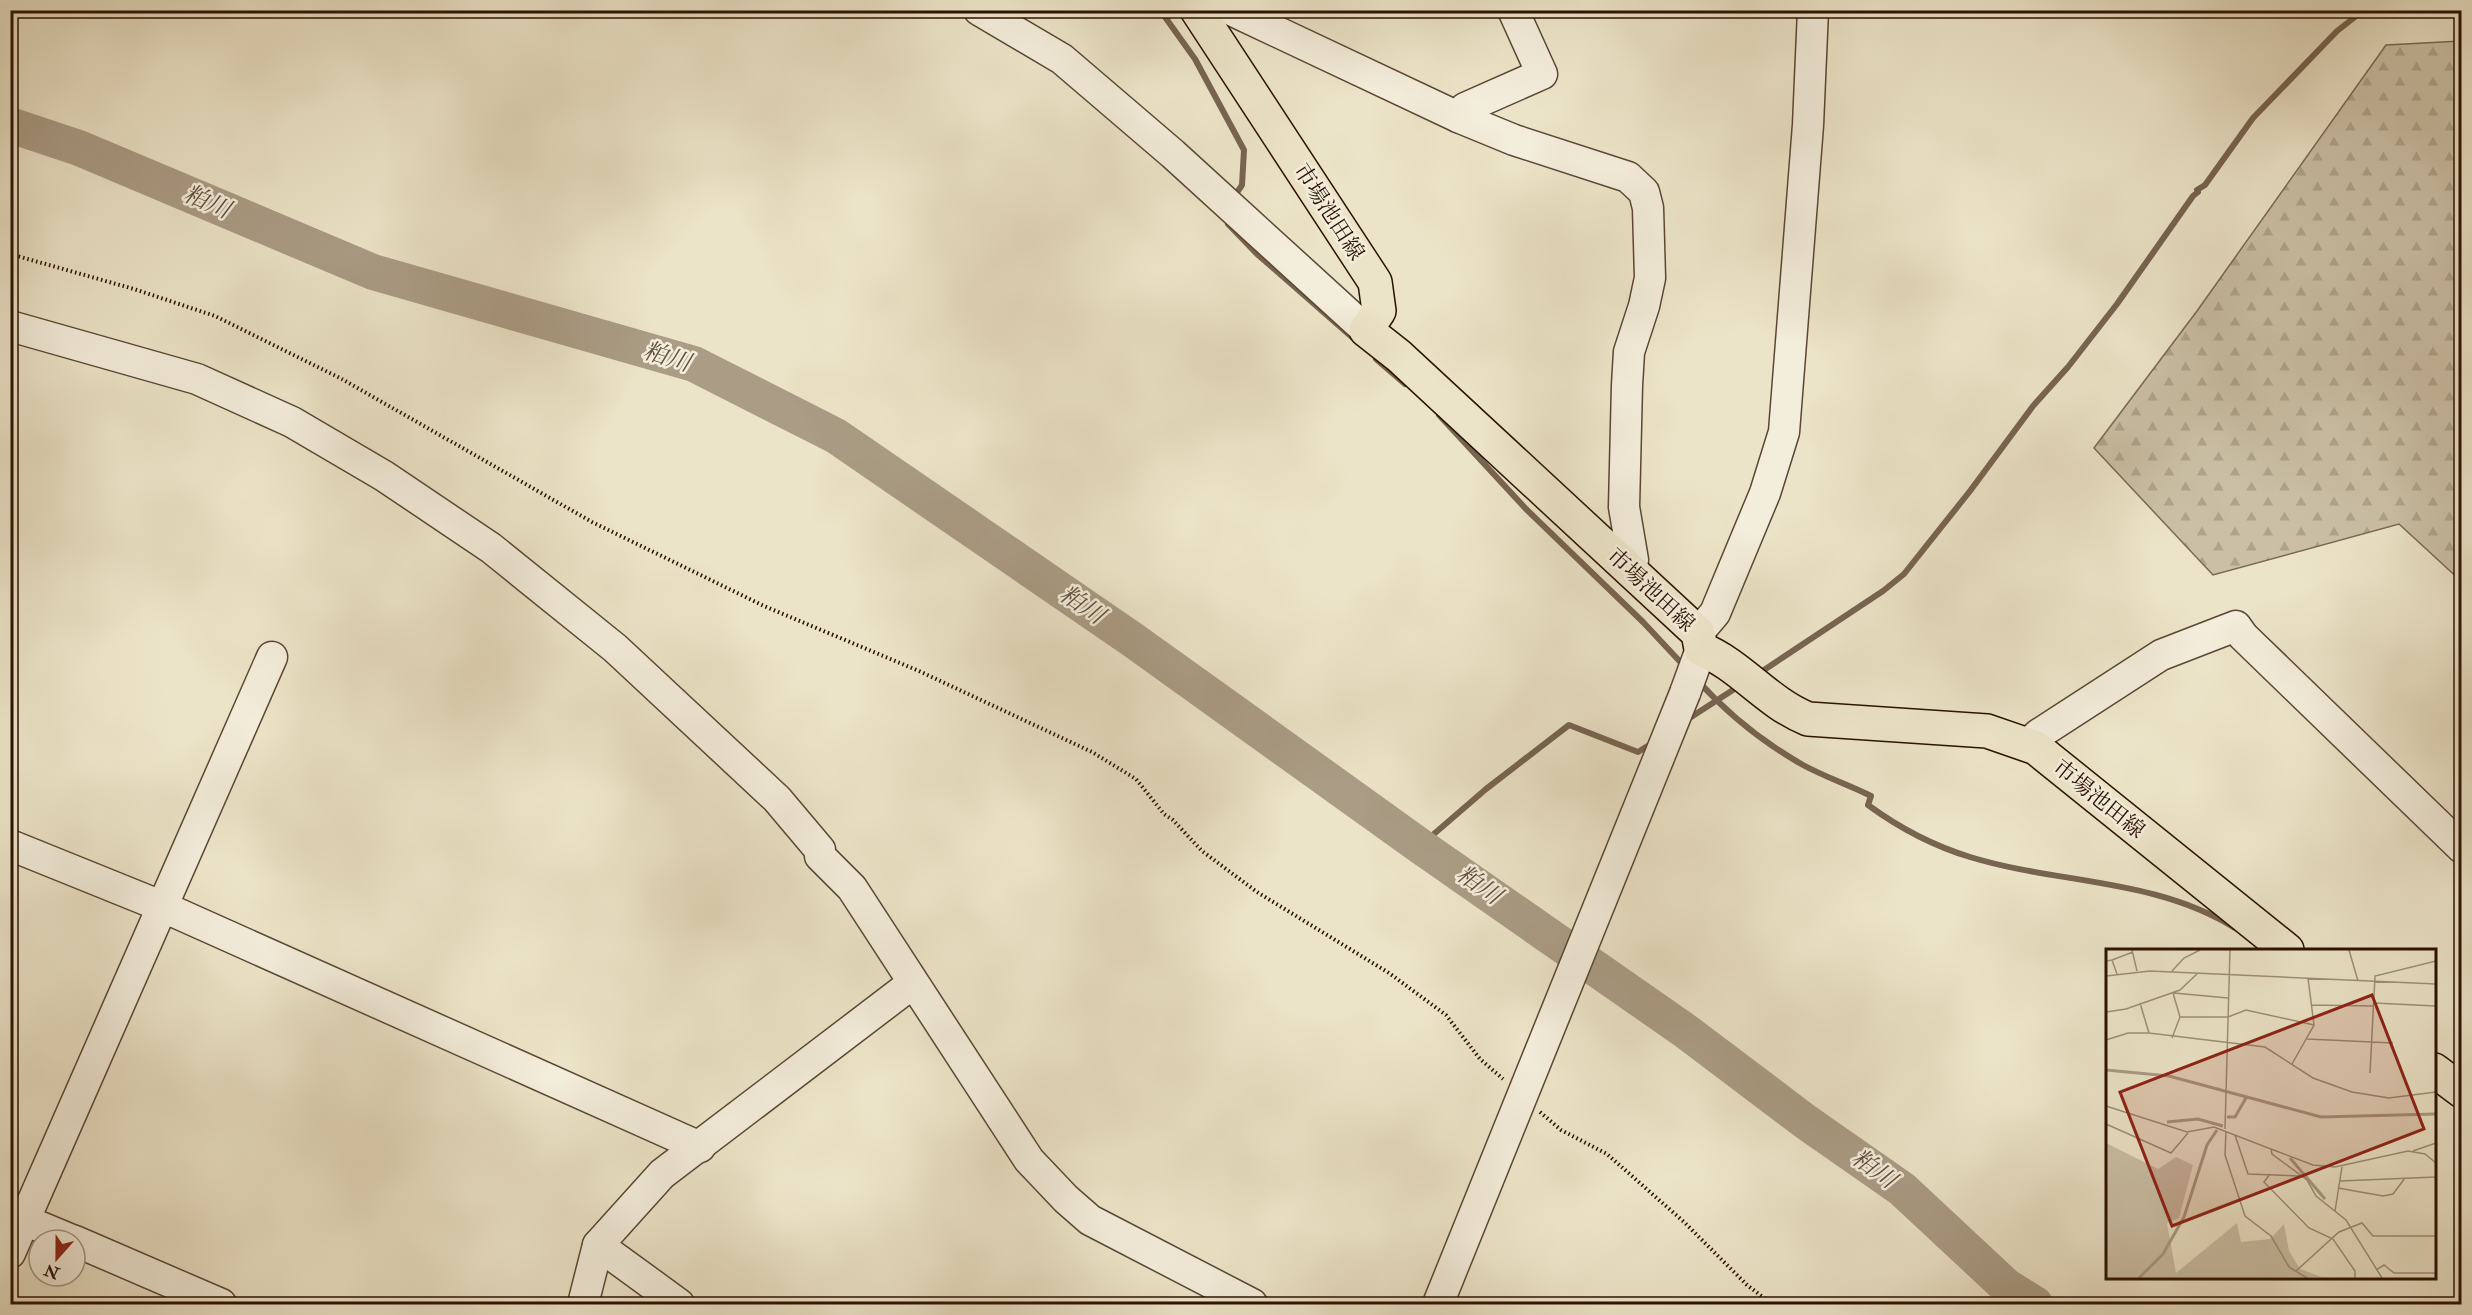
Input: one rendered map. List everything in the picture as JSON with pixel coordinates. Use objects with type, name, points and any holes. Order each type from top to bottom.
[{"type":"main road","name":"市場池田線","points":[[1197,10],[1376,282],[1379,310],[1366,330],[1399,356],[1630,570],[1700,641],[1787,711],[1808,719],[1987,731],[2036,748],[2285,949]]},
{"type":"main road","points":[[2436,1072],[2462,1091]]},
{"type":"street","points":[[979,10],[1062,59],[1173,154],[1366,330]]},
{"type":"street","points":[[1231,10],[1458,117],[1514,140],[1628,177],[1644,192],[1648,208],[1650,278],[1644,306],[1629,351],[1627,385],[1624,507],[1633,560],[1630,570]]},
{"type":"street","points":[[1458,117],[1466,108],[1542,74],[1513,10]]},
{"type":"street","points":[[1438,1305],[1685,693],[1700,641],[1715,613],[1765,493],[1784,432],[1807,137],[1813,10]]},
{"type":"street","points":[[10,326],[197,379],[292,422],[384,476],[491,548],[615,648],[777,799],[820,850],[820,856],[852,888],[1029,1160],[1066,1199],[1090,1220],[1251,1305]]},
{"type":"street","points":[[2028,744],[2039,734],[2161,655],[2236,626],[2243,636],[2462,848]]},
{"type":"street","points":[[15,1238],[272,657]]},
{"type":"street","points":[[10,845],[161,906],[700,1147]]},
{"type":"street","points":[[583,1305],[598,1245],[662,1174],[913,983]]},
{"type":"street","points":[[598,1245],[678,1305]]},
{"type":"street","points":[[87,1247],[221,1305]]},
{"type":"path","points":[[10,254],[134,289],[215,316],[340,378],[592,522],[764,606],[919,671],[1092,752],[1136,779],[1164,814],[1173,820],[1202,851],[1248,885],[1389,973],[1446,1016],[1480,1059],[1504,1080]]},
{"type":"path","points":[[1537,1109],[1561,1130],[1607,1154],[1684,1222],[1747,1285],[1772,1305]]},
{"type":"green space","points":[[2461,41],[2461,581],[2399,524],[2213,575],[2094,448],[2197,311],[2386,45]]},
{"type":"waterway","points":[[1160,10],[1195,59],[1244,150],[1242,185],[1234,197]]},
{"type":"waterway","points":[[1758,674],[1883,591],[1904,574],[2033,406],[2068,367],[2117,304],[2198,192],[2197,190],[2205,185],[2253,118],[2337,31],[2364,10]]},
{"type":"waterway","name":"粕川","points":[[10,125],[79,148],[373,272],[694,364],[836,436],[1133,640],[1420,846],[1684,1030],[1806,1122],[1902,1189],[2006,1286],[2035,1304]]},
{"type":"waterway","points":[[1228,224],[1257,254],[1353,338]]},
{"type":"waterway","points":[[1376,359],[1405,384]]},
{"type":"waterway","points":[[1439,415],[1526,509],[1643,622],[1685,667]]},
{"type":"waterway","points":[[1698,681],[1734,716],[1774,747],[1811,769],[1871,796],[1868,805],[1930,842],[1957,853],[2003,866],[2106,884],[2172,900],[2204,912],[2235,928]]},
{"type":"waterway","points":[[1685,721],[1739,686]]},
{"type":"waterway","points":[[1420,846],[1486,789],[1569,725],[1638,752],[1654,742]]}]
